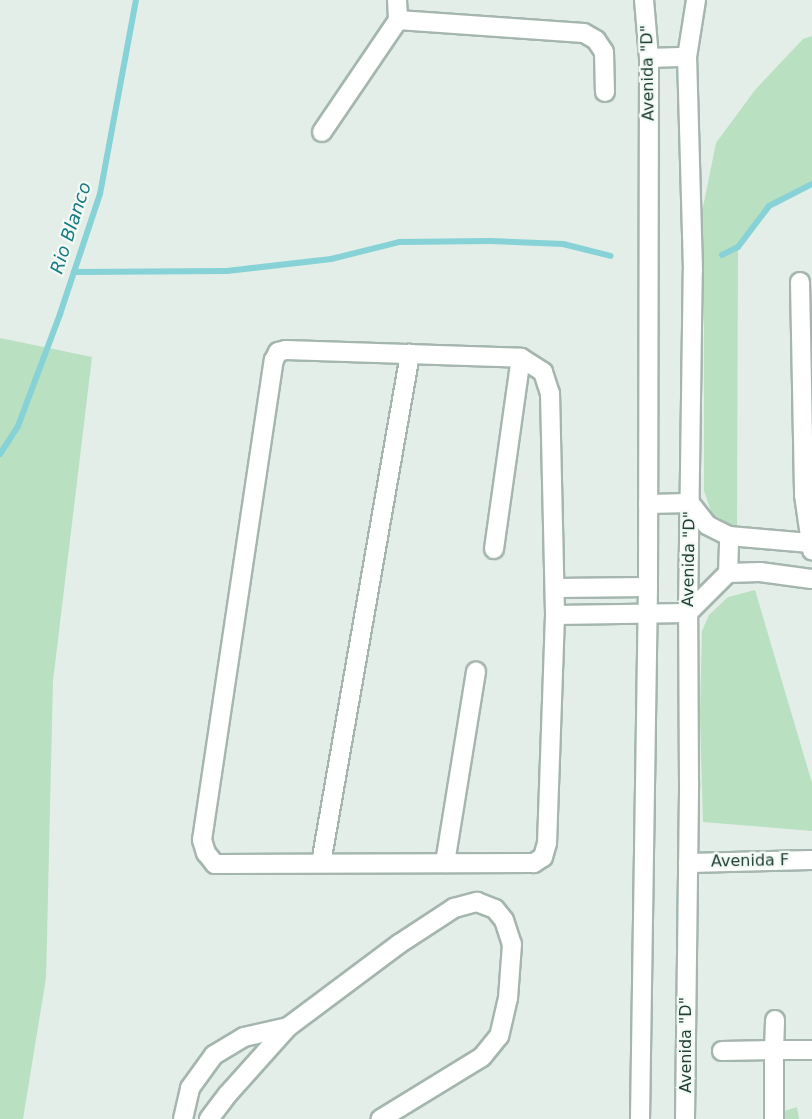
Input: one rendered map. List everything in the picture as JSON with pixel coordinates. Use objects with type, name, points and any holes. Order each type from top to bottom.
[{"type":"street","points":[[322,132],[398,20],[397,0]]},
{"type":"street","name":"Avenida \"D\"","points":[[640,1119],[648,612],[649,58],[644,0]]},
{"type":"street","name":"Avenida \"D\"","points":[[685,1119],[688,863],[687,613],[693,270],[687,57],[696,0]]},
{"type":"street","points":[[398,20],[584,33],[596,40],[604,52],[605,92]]},
{"type":"street","points":[[649,58],[687,57]]},
{"type":"street","points":[[648,504],[690,503],[707,525],[729,536],[811,546],[804,495],[806,326],[800,282]]},
{"type":"street","points":[[286,350],[410,354],[521,358],[543,372],[550,393],[555,615],[547,843],[543,856],[534,862],[216,864],[206,854],[202,840],[274,360],[278,352],[286,350]]},
{"type":"street","points":[[321,863],[410,354]]},
{"type":"street","points":[[494,549],[521,358]]},
{"type":"street","points":[[555,615],[687,613],[728,573],[729,536]]},
{"type":"street","points":[[728,573],[760,572],[812,579]]},
{"type":"street","points":[[555,588],[648,586]]},
{"type":"street","points":[[445,863],[476,671]]},
{"type":"street","name":"Avenida F","points":[[688,863],[812,860]]},
{"type":"street","points":[[209,1119],[228,1094],[288,1027],[399,944],[454,908],[477,902],[495,909],[504,920],[512,944],[508,998],[499,1036],[482,1056],[381,1119]]},
{"type":"street","points":[[774,1119],[775,1020]]},
{"type":"street","points":[[183,1119],[190,1088],[214,1055],[244,1037],[288,1027]]},
{"type":"street","points":[[722,1051],[812,1050]]},
{"type":"green space","points":[[812,36],[812,184],[769,206],[738,247],[737,528],[712,514],[704,491],[704,275],[701,217],[716,143],[755,90],[803,39]]},
{"type":"green space","points":[[0,338],[92,357],[53,681],[46,978],[23,1119],[0,1119]]},
{"type":"green space","points":[[755,590],[812,783],[812,831],[703,822],[700,716],[702,631],[709,615],[728,597]]},
{"type":"green space","points":[[797,1107],[799,1119],[779,1119],[778,1113]]},
{"type":"waterway","name":"Rio Blanco","points":[[0,454],[18,426],[60,314],[100,194],[136,0]]},
{"type":"waterway","points":[[722,255],[738,247],[769,206],[812,184]]},
{"type":"waterway","points":[[74,272],[227,271],[331,259],[399,242],[490,241],[563,244],[611,256]]}]
